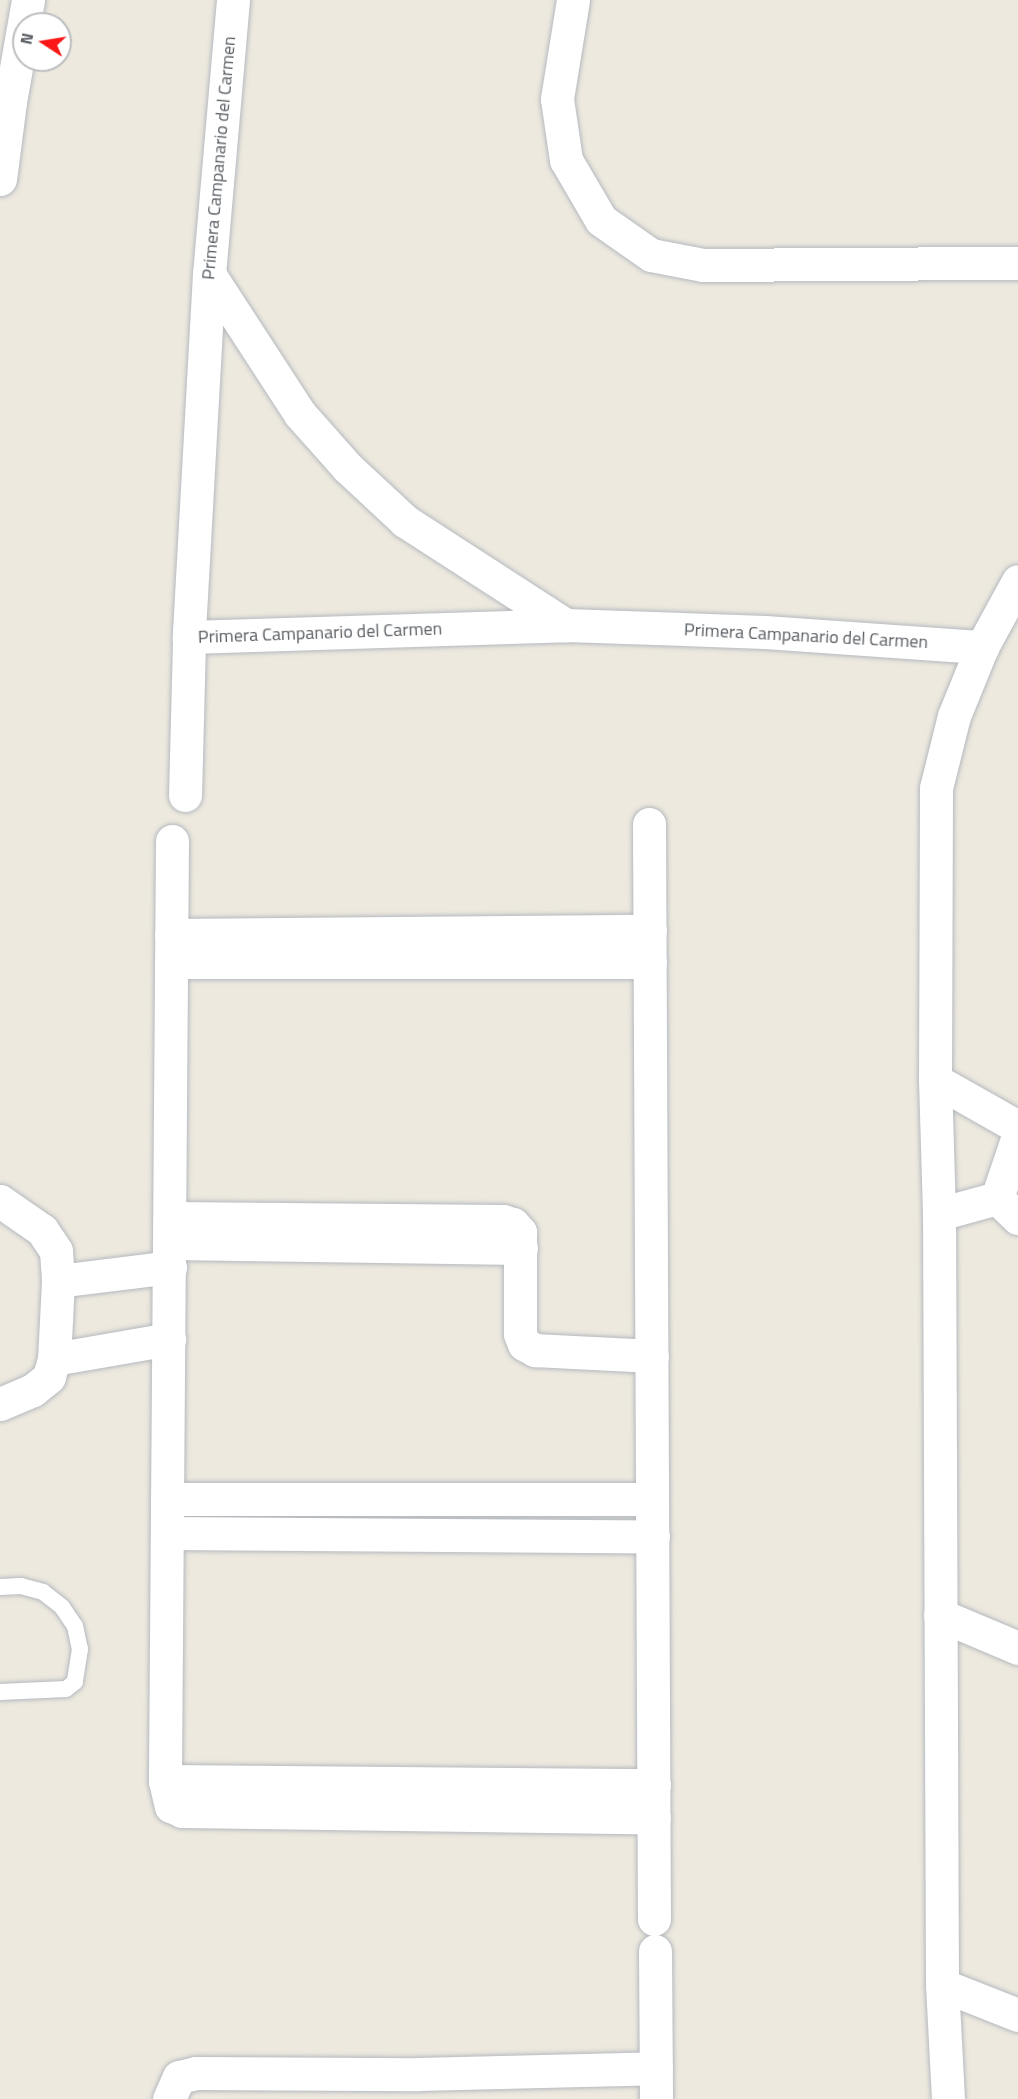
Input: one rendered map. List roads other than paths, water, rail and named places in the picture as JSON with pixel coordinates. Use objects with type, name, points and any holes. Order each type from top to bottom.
[{"type":"street","points":[[0,179],[10,102],[28,0]]},
{"type":"street","name":"Primera Campanario del Carmen","points":[[233,0],[208,274],[189,637],[567,625],[765,632],[982,646]]},
{"type":"street","points":[[573,0],[557,99],[566,160],[601,220],[651,255],[703,265],[1018,263]]},
{"type":"street","points":[[208,274],[300,414],[348,468],[405,521],[567,625]]},
{"type":"street","points":[[948,2099],[942,1985],[939,1214],[935,1080],[936,788],[954,716],[982,646],[1017,586]]},
{"type":"street","points":[[184,795],[189,637]]},
{"type":"street","points":[[649,824],[654,1919]]},
{"type":"street","points":[[172,841],[165,1781],[171,1806],[182,1811],[654,1818]]},
{"type":"street","points":[[171,949],[650,946]]},
{"type":"street","points":[[935,1080],[1018,1127]]},
{"type":"street","points":[[939,1214],[1007,1208],[1018,1136]]},
{"type":"street","points":[[0,1200],[42,1230],[56,1251],[58,1281],[54,1359],[49,1377],[33,1390],[0,1404]]},
{"type":"street","points":[[58,1281],[170,1243],[503,1221],[513,1224],[520,1232],[520,1334],[524,1344],[535,1350],[652,1356]]},
{"type":"street","points":[[54,1359],[169,1339]]},
{"type":"street","points":[[167,1499],[652,1499]]},
{"type":"street","points":[[167,1533],[653,1536]]},
{"type":"street","points":[[940,1615],[1018,1648]]},
{"type":"street","points":[[165,1781],[654,1785]]},
{"type":"street","points":[[169,2099],[179,2077],[196,2073],[418,2086],[656,2084],[656,1951]]},
{"type":"street","points":[[942,1985],[1018,2015]]},
{"type":"lane","points":[[0,1587],[21,1586],[43,1593],[62,1607],[75,1626],[80,1649],[75,1682],[66,1689],[0,1692]]}]
